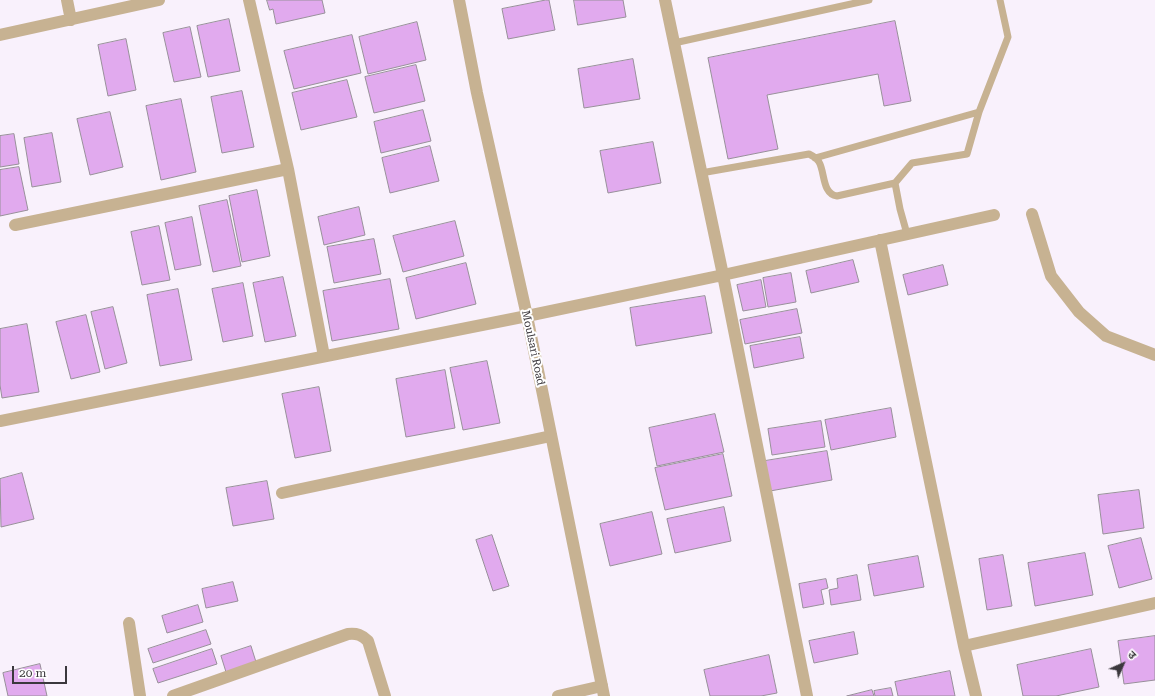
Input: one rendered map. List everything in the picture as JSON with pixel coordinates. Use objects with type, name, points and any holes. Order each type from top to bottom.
[{"type":"street","points":[[67,0],[71,20]]},
{"type":"street","points":[[0,35],[158,0]]},
{"type":"street","points":[[249,0],[288,169],[324,356]]},
{"type":"street","name":"Moulsari Road","points":[[459,0],[477,93],[527,316],[603,691]]},
{"type":"street","points":[[665,0],[723,275],[807,696]]},
{"type":"street","points":[[15,225],[288,169]]},
{"type":"street","points":[[1032,214],[1051,276],[1079,312],[1106,336],[1155,355]]},
{"type":"street","points":[[0,421],[527,316],[994,216]]},
{"type":"street","points":[[880,240],[964,646],[976,696]]},
{"type":"street","points":[[282,493],[551,436]]},
{"type":"street","points":[[964,646],[1155,603]]},
{"type":"street","points":[[129,623],[140,696]]},
{"type":"street","points":[[173,696],[348,634],[356,633],[362,635],[368,641],[385,696]]},
{"type":"street","points":[[558,696],[603,691]]},
{"type":"lane","points":[[674,43],[869,0]]},
{"type":"lane","points":[[701,173],[809,154],[819,162],[827,188],[831,194],[837,196],[895,183],[912,163],[967,154],[979,112],[1008,37],[1000,0]]},
{"type":"lane","points":[[815,158],[979,112]]},
{"type":"lane","points":[[895,183],[907,234]]},
{"type":"building","points":[[267,0],[322,0],[325,13],[276,24],[273,9],[270,10]]},
{"type":"building","points":[[549,0],[555,30],[508,39],[502,9]]},
{"type":"building","points":[[574,0],[623,0],[626,17],[578,25]]},
{"type":"building","points":[[229,19],[240,71],[208,77],[197,26]]},
{"type":"building","points":[[895,21],[911,101],[884,106],[878,74],[767,95],[778,149],[728,159],[708,58]]},
{"type":"building","points":[[417,22],[426,60],[368,74],[359,37]]},
{"type":"building","points":[[190,27],[201,77],[174,82],[163,33]]},
{"type":"building","points":[[352,35],[361,73],[294,89],[284,51]]},
{"type":"building","points":[[126,39],[136,90],[108,96],[98,45]]},
{"type":"building","points":[[633,59],[640,99],[584,108],[578,69]]},
{"type":"building","points":[[416,65],[425,101],[374,113],[365,77]]},
{"type":"building","points":[[347,80],[357,117],[301,130],[292,93]]},
{"type":"building","points":[[242,91],[254,147],[222,153],[211,97]]},
{"type":"building","points":[[181,99],[196,172],[161,180],[146,106]]},
{"type":"building","points":[[423,110],[431,141],[381,153],[374,122]]},
{"type":"building","points":[[110,112],[123,167],[90,175],[77,119]]},
{"type":"building","points":[[52,133],[61,182],[32,187],[24,138]]},
{"type":"building","points":[[14,134],[19,164],[0,167],[0,136]]},
{"type":"building","points":[[653,142],[661,183],[608,193],[600,151]]},
{"type":"building","points":[[430,146],[439,181],[390,193],[382,158]]},
{"type":"building","points":[[19,167],[28,210],[0,216],[0,170]]},
{"type":"building","points":[[257,190],[270,256],[242,262],[229,196]]},
{"type":"building","points":[[227,200],[241,266],[213,272],[199,206]]},
{"type":"building","points":[[359,207],[365,235],[324,245],[318,217]]},
{"type":"building","points":[[192,217],[201,265],[175,270],[165,223]]},
{"type":"building","points":[[455,221],[464,256],[403,272],[393,236]]},
{"type":"building","points":[[159,226],[170,280],[142,285],[131,232]]},
{"type":"building","points":[[374,239],[381,274],[334,283],[327,247]]},
{"type":"building","points":[[853,260],[859,282],[811,293],[806,271]]},
{"type":"building","points":[[466,263],[476,304],[416,319],[406,278]]},
{"type":"building","points":[[943,265],[948,285],[908,295],[903,275]]},
{"type":"building","points":[[791,273],[796,302],[768,307],[763,278]]},
{"type":"building","points":[[283,277],[296,336],[265,342],[253,283]]},
{"type":"building","points":[[390,279],[399,329],[332,341],[323,291]]},
{"type":"building","points":[[761,280],[766,307],[743,311],[737,285]]},
{"type":"building","points":[[243,283],[253,336],[223,342],[212,289]]},
{"type":"building","points":[[178,289],[192,360],[160,366],[147,295]]},
{"type":"building","points":[[705,296],[712,333],[636,346],[630,308]]},
{"type":"building","points":[[113,307],[127,363],[105,369],[91,312]]},
{"type":"building","points":[[797,309],[802,333],[745,344],[740,320]]},
{"type":"building","points":[[86,315],[100,372],[71,379],[56,322]]},
{"type":"building","points":[[27,324],[39,392],[2,398],[0,385],[0,329]]},
{"type":"building","points":[[800,337],[804,358],[754,368],[750,346]]},
{"type":"building","points":[[487,361],[500,423],[463,430],[450,368]]},
{"type":"building","points":[[445,370],[455,428],[406,437],[396,379]]},
{"type":"building","points":[[319,387],[331,451],[295,458],[282,394]]},
{"type":"building","points":[[891,408],[896,437],[831,450],[825,420]]},
{"type":"building","points":[[715,414],[724,452],[657,466],[649,428]]},
{"type":"building","points":[[821,421],[825,447],[772,455],[768,429]]},
{"type":"building","points":[[827,451],[832,480],[770,491],[765,461]]},
{"type":"building","points":[[723,454],[732,496],[665,510],[655,468]]},
{"type":"building","points":[[22,473],[34,519],[1,527],[0,479]]},
{"type":"building","points":[[267,481],[274,519],[233,526],[226,488]]},
{"type":"building","points":[[1139,490],[1144,528],[1103,534],[1098,495]]},
{"type":"building","points":[[724,507],[731,541],[675,553],[667,519]]},
{"type":"building","points":[[652,512],[662,554],[610,566],[600,524]]},
{"type":"building","points":[[492,535],[509,586],[493,591],[476,540]]},
{"type":"building","points":[[1141,538],[1152,579],[1119,588],[1108,546]]},
{"type":"building","points":[[1085,553],[1093,595],[1035,606],[1028,563]]},
{"type":"building","points":[[1003,555],[1012,606],[987,610],[979,559]]},
{"type":"building","points":[[918,556],[924,587],[874,596],[868,565]]},
{"type":"building","points":[[857,575],[861,600],[831,605],[829,590],[838,588],[837,579]]},
{"type":"building","points":[[826,579],[828,588],[821,590],[824,604],[803,608],[799,584]]},
{"type":"building","points":[[233,582],[238,601],[206,608],[202,589]]},
{"type":"building","points":[[198,605],[203,622],[167,633],[162,616]]},
{"type":"building","points":[[206,630],[211,644],[153,663],[148,649]]},
{"type":"building","points":[[854,632],[858,654],[814,663],[809,641]]},
{"type":"building","points":[[1155,636],[1155,680],[1124,684],[1118,641]]},
{"type":"building","points":[[251,646],[256,662],[226,672],[221,656]]},
{"type":"building","points":[[212,649],[217,664],[158,683],[153,669]]},
{"type":"building","points":[[1091,649],[1099,687],[1056,696],[1023,696],[1017,665]]},
{"type":"building","points":[[769,655],[777,693],[761,696],[710,696],[704,670]]},
{"type":"building","points":[[40,664],[47,696],[8,696],[3,673]]},
{"type":"building","points":[[950,671],[955,696],[898,696],[895,682]]},
{"type":"building","points":[[891,688],[893,696],[875,696],[874,691]]},
{"type":"building","points":[[872,690],[874,696],[847,696]]}]
